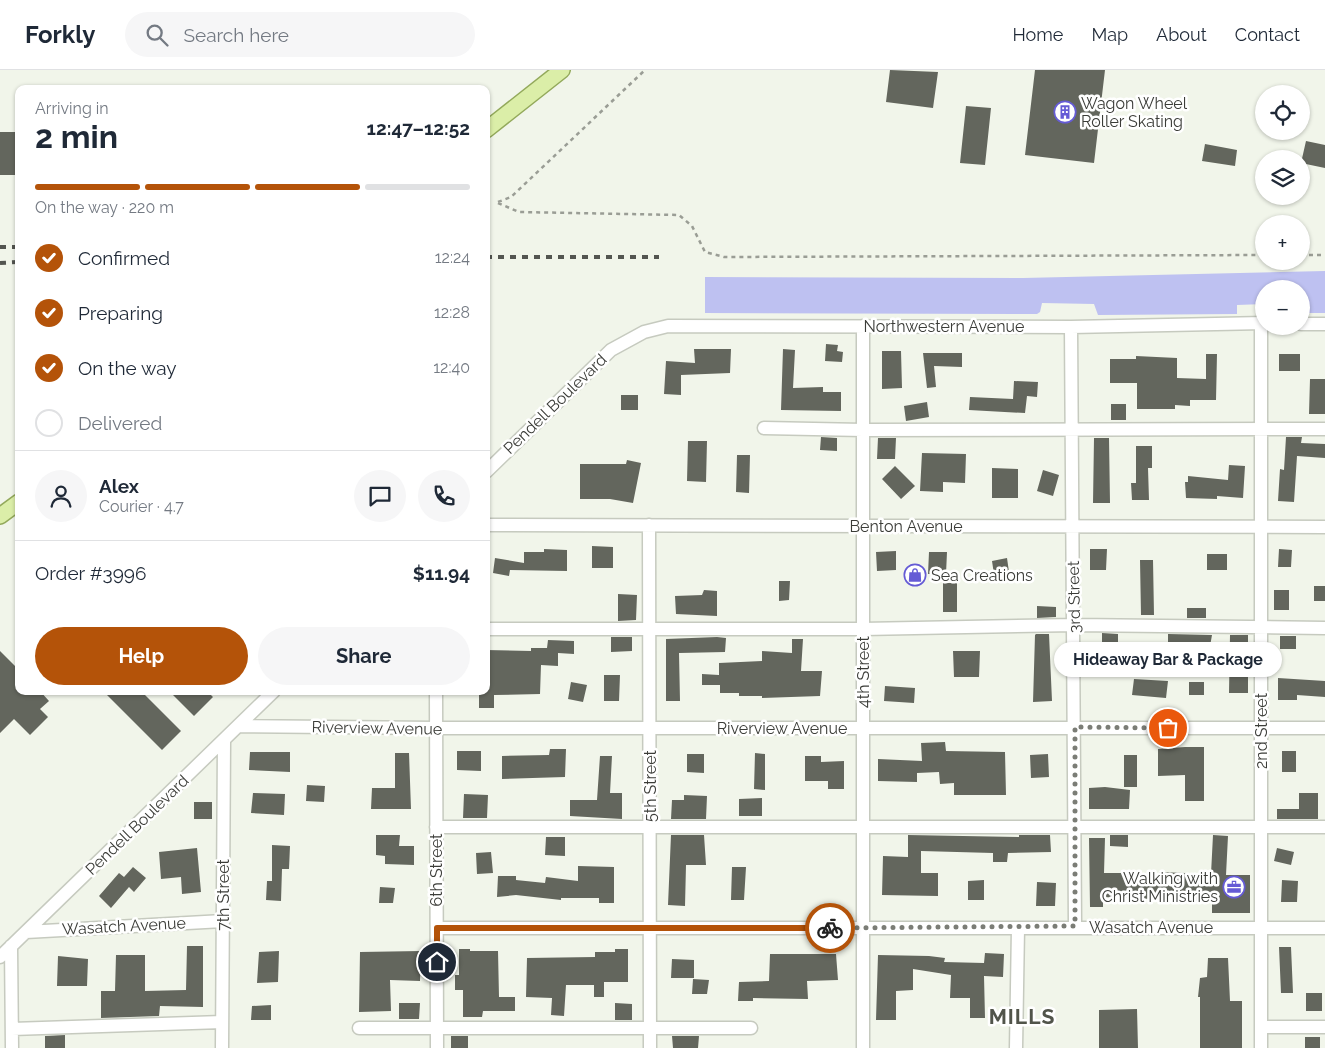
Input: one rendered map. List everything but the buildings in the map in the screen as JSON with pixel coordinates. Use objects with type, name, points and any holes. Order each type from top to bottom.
[{"type":"main road","points":[[490,127],[562,70]]},
{"type":"main road","points":[[0,516],[15,505]]},
{"type":"street","name":"Northwestern Avenue","points":[[627,340],[644,332],[682,324],[1071,327],[1255,324]]},
{"type":"street","points":[[1310,324],[1325,324]]},
{"type":"street","name":"4th Street","points":[[863,326],[863,1048]]},
{"type":"street","name":"3rd Street","points":[[1071,327],[1070,430],[1074,526],[1075,625],[1075,926]]},
{"type":"street","name":"2nd Street","points":[[1261,1048],[1261,430],[1263,335]]},
{"type":"street","name":"Pendell Boulevard","points":[[490,468],[598,361],[627,340]]},
{"type":"street","points":[[764,428],[863,430],[1261,430],[1325,428]]},
{"type":"street","name":"Benton Avenue","points":[[490,525],[1325,528]]},
{"type":"street","name":"5th Street","points":[[649,525],[650,1048]]},
{"type":"street","points":[[490,629],[863,629],[1075,625],[1325,628]]},
{"type":"street","name":"Pendell Boulevard","points":[[0,957],[224,742],[270,695]]},
{"type":"street","name":"6th Street","points":[[436,695],[437,1048]]},
{"type":"street","name":"Riverview Avenue","points":[[238,726],[435,728],[1325,728]]},
{"type":"street","name":"7th Street","points":[[222,1048],[224,742]]},
{"type":"street","points":[[436,826],[1325,827]]},
{"type":"street","name":"Wasatch Avenue","points":[[26,932],[223,921]]},
{"type":"street","name":"Wasatch Avenue","points":[[437,928],[1018,928],[1075,926],[1325,928]]},
{"type":"street","points":[[1016,1048],[1018,928]]},
{"type":"street","points":[[11,946],[12,1048]]},
{"type":"street","points":[[12,1029],[222,1022]]},
{"type":"street","points":[[1261,1027],[1325,1027]]},
{"type":"street","points":[[359,1028],[751,1028]]},
{"type":"path","points":[[645,70],[511,197],[498,203],[520,212],[679,215],[692,226],[705,252],[724,257],[1255,256]]},
{"type":"path","points":[[1310,255],[1325,255]]},
{"type":"shaded area","points":[[1325,271],[1325,313],[1310,313],[1310,280],[1255,280],[1255,304],[1237,305],[1237,314],[1098,315],[1094,304],[1042,303],[1040,312],[1037,314],[705,313],[705,277],[1023,278]]},
{"type":"railway","points":[[0,247],[15,247]]},
{"type":"railway","points":[[490,257],[659,257]]},
{"type":"railway","points":[[0,263],[15,262]]},
{"type":"way so far","points":[[830,928],[1018,928],[1075,926],[1075,727],[1168,728]]},
{"type":"place","name":"Wagon Wheel Roller Skating","points":[[1065,112]]},
{"type":"place","name":"Sea Creations","points":[[915,575]]},
{"type":"place","name":"Hideaway Bar & Package","points":[[1168,728]]},
{"type":"place","name":"Walking with Christ Ministries","points":[[1234,887]]},
{"type":"district","name":"MILLS","points":[[1022,1016]]},
{"type":"route","points":[[437,962],[437,928],[830,928]]}]
